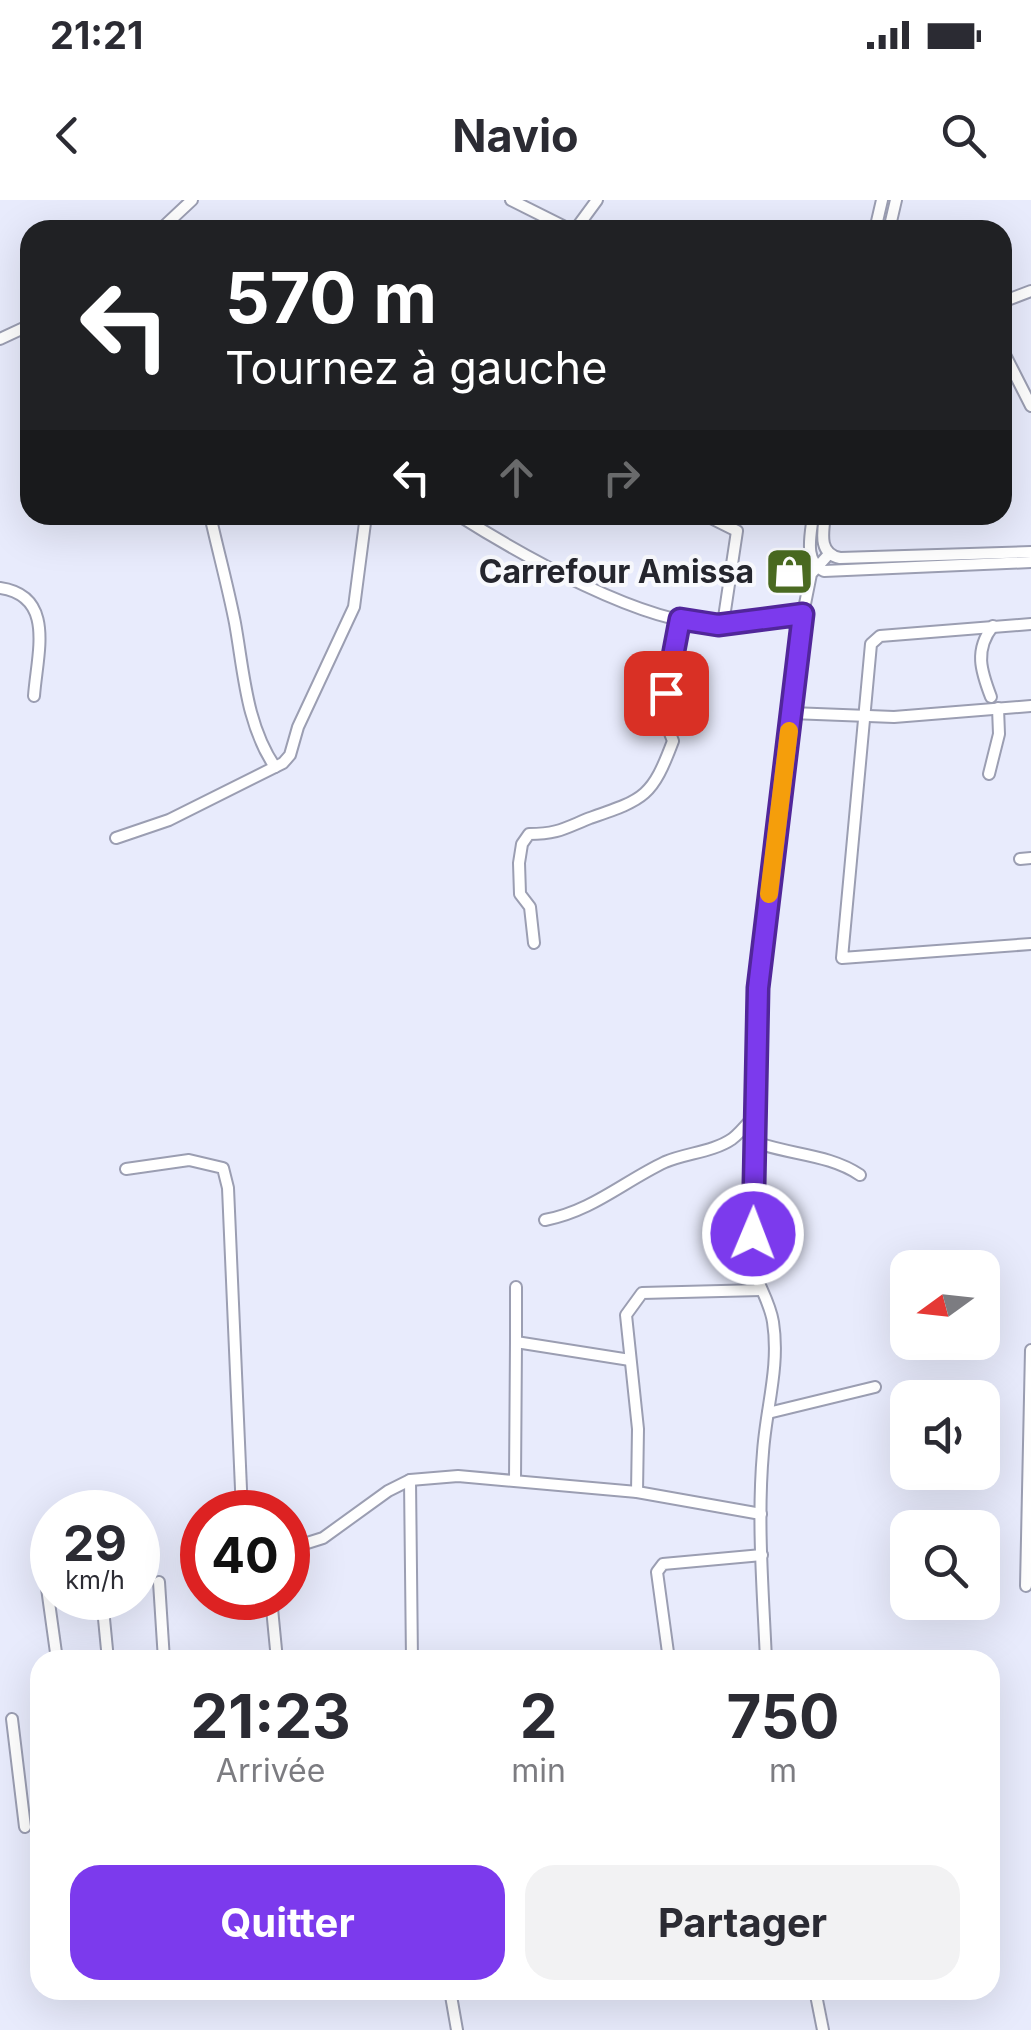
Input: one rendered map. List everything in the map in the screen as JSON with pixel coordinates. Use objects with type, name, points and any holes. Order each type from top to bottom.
[{"type":"street","points":[[171,220],[192,200]]},
{"type":"street","points":[[511,200],[552,220]]},
{"type":"street","points":[[581,220],[597,200]]},
{"type":"street","points":[[1012,369],[1031,406]]},
{"type":"street","points":[[212,525],[258,742],[275,767]]},
{"type":"street","points":[[116,838],[169,820],[275,767],[290,755],[298,727],[354,607],[365,525]]},
{"type":"street","points":[[474,525],[580,582],[646,610],[723,624],[803,614]]},
{"type":"street","points":[[723,624],[737,531],[725,525]]},
{"type":"street","points":[[811,525],[810,552],[816,567]]},
{"type":"street","points":[[823,525],[822,539],[829,554],[840,558],[1031,552]]},
{"type":"street","points":[[766,1650],[763,1453],[774,1385],[774,1336],[768,1302],[752,1265],[758,988],[803,614],[811,574],[829,554]]},
{"type":"street","points":[[816,567],[832,572],[1031,562]]},
{"type":"street","points":[[0,588],[16,590],[30,600],[40,621],[34,696]]},
{"type":"street","points":[[534,943],[530,907],[520,894],[522,844],[529,834],[553,834],[634,804],[655,783],[672,741],[664,718],[680,619]]},
{"type":"street","points":[[1031,624],[874,638],[842,958],[1031,944]]},
{"type":"street","points":[[991,697],[981,672],[980,648],[993,626]]},
{"type":"street","points":[[791,713],[894,717],[1031,706]]},
{"type":"street","points":[[989,774],[999,734],[998,708]]},
{"type":"street","points":[[545,1220],[568,1216],[598,1203],[662,1164],[732,1139],[755,1116]]},
{"type":"street","points":[[755,1142],[842,1162],[860,1175]]},
{"type":"street","points":[[126,1168],[189,1160],[222,1168],[228,1188],[241,1490]]},
{"type":"street","points":[[515,1480],[516,1287]]},
{"type":"street","points":[[637,1492],[638,1429],[626,1315],[642,1293],[762,1290]]},
{"type":"street","points":[[516,1342],[630,1360]]},
{"type":"street","points":[[1026,1586],[1030,1356]]},
{"type":"street","points":[[768,1412],[875,1387]]},
{"type":"street","points":[[310,1542],[323,1538],[410,1480],[458,1476],[637,1492],[762,1514]]},
{"type":"street","points":[[410,1480],[412,1650]]},
{"type":"street","points":[[668,1650],[656,1572],[663,1564],[762,1555]]},
{"type":"street","points":[[160,1598],[163,1650]]},
{"type":"street","points":[[51,1620],[56,1650]]},
{"type":"street","points":[[104,1620],[107,1650]]},
{"type":"street","points":[[273,1620],[276,1650]]},
{"type":"street","points":[[12,1719],[25,1827]]},
{"type":"street","points":[[452,2000],[457,2030]]},
{"type":"street","points":[[817,2000],[823,2030]]},
{"type":"slow traffic","points":[[769,894],[789,731]]},
{"type":"place","name":"Carrefour Amissa","points":[[789,572]]},
{"type":"route","points":[[666,693],[680,619],[718,625],[803,614],[758,988],[753,1234]]}]
